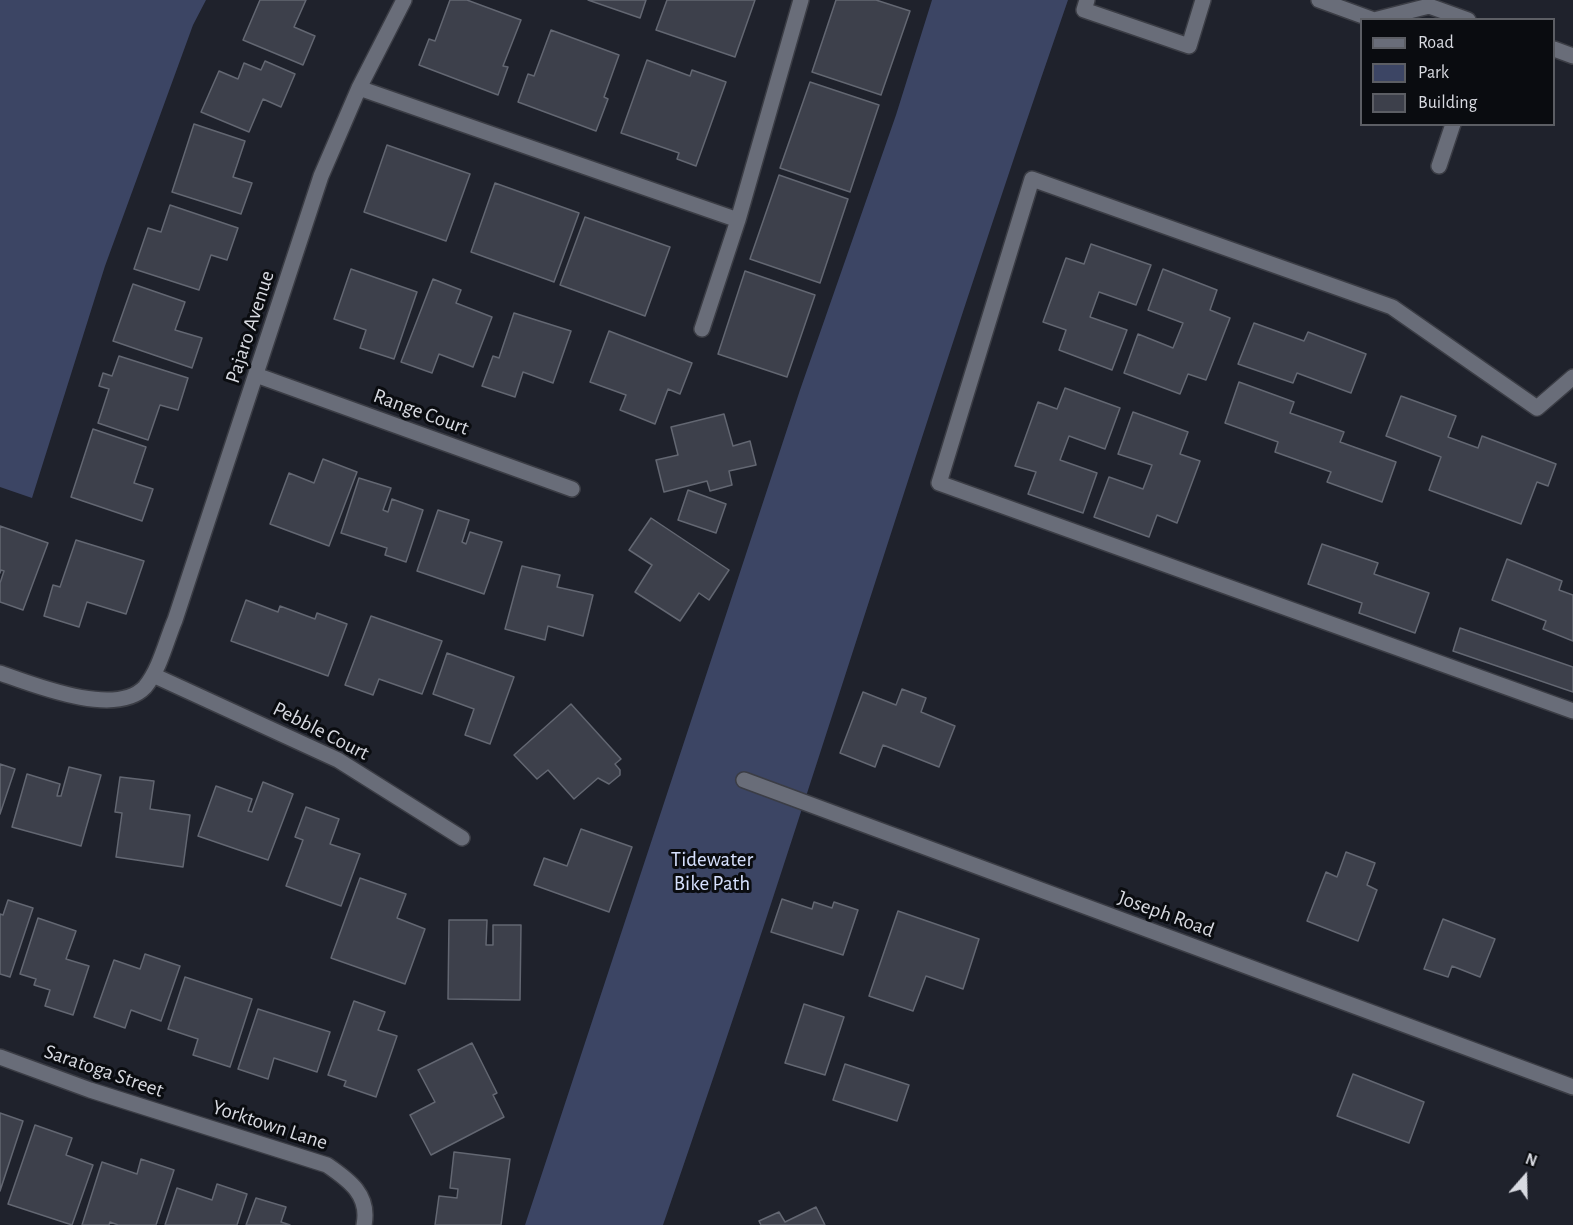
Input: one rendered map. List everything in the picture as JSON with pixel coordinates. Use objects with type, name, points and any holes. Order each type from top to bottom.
[{"type":"street","name":"Pajaro Avenue","points":[[153,675],[175,620],[321,176],[359,88],[404,0]]},
{"type":"street","points":[[702,329],[738,220],[801,0]]},
{"type":"street","points":[[1087,0],[1084,10],[1190,46],[1203,0]]},
{"type":"street","points":[[1319,0],[1368,18]]},
{"type":"street","points":[[1382,18],[1429,6],[1462,18]]},
{"type":"street","points":[[1555,49],[1573,56]]},
{"type":"street","points":[[359,88],[738,220]]},
{"type":"street","points":[[1439,166],[1452,126]]},
{"type":"street","points":[[1573,377],[1537,408],[1392,307],[1032,179],[939,483],[1573,711]]},
{"type":"street","name":"Range Court","points":[[256,375],[572,489]]},
{"type":"street","points":[[0,673],[49,690],[95,699],[129,698],[143,688],[153,675]]},
{"type":"street","name":"Pebble Court","points":[[153,675],[338,760],[462,838]]},
{"type":"street","name":"Joseph Road","points":[[744,780],[1573,1087]]},
{"type":"street","name":"Saratoga Street","points":[[0,1057],[90,1090],[195,1123]]},
{"type":"street","name":"Yorktown Lane","points":[[195,1123],[327,1165],[353,1182],[360,1193],[366,1216],[364,1225]]},
{"type":"green space","points":[[0,0],[206,0],[193,25],[105,266],[32,498],[0,487]]},
{"type":"green space","name":"Tidewater Bike Path","points":[[932,0],[1068,0],[663,1225],[525,1225],[800,390],[896,115]]},
{"type":"building","points":[[260,0],[306,0],[294,27],[315,36],[303,65],[243,40]]},
{"type":"building","points":[[450,0],[467,0],[521,20],[503,66],[508,67],[498,95],[419,65],[429,39],[435,41]]},
{"type":"building","points":[[588,0],[646,0],[640,18]]},
{"type":"building","points":[[667,0],[755,0],[735,57],[656,30]]},
{"type":"building","points":[[836,0],[876,0],[910,11],[881,95],[812,72]]},
{"type":"building","points":[[551,30],[619,55],[604,97],[608,99],[596,131],[518,102],[528,74],[534,76]]},
{"type":"building","points":[[647,60],[690,76],[692,70],[726,82],[696,166],[677,159],[679,153],[621,133]]},
{"type":"building","points":[[265,61],[295,74],[281,107],[263,99],[249,132],[201,112],[219,71],[238,79],[244,63],[261,70]]},
{"type":"building","points":[[810,82],[879,105],[850,192],[780,168]]},
{"type":"building","points":[[194,124],[245,141],[233,177],[252,183],[241,214],[172,192]]},
{"type":"building","points":[[387,145],[470,174],[446,241],[364,212]]},
{"type":"building","points":[[779,175],[848,199],[820,283],[750,259]]},
{"type":"building","points":[[495,183],[579,213],[554,282],[471,252]]},
{"type":"building","points":[[170,205],[238,228],[227,260],[211,255],[199,290],[134,269],[148,228],[161,232]]},
{"type":"building","points":[[585,217],[670,247],[645,316],[560,285]]},
{"type":"building","points":[[1091,244],[1151,265],[1136,305],[1099,292],[1090,317],[1127,330],[1112,370],[1059,350],[1066,330],[1043,322],[1066,258],[1084,264]]},
{"type":"building","points":[[351,269],[417,292],[394,359],[360,348],[366,330],[334,319]]},
{"type":"building","points":[[1163,269],[1217,290],[1210,310],[1230,318],[1206,380],[1188,374],[1180,394],[1124,373],[1138,334],[1173,348],[1183,323],[1148,310]]},
{"type":"building","points":[[745,271],[815,295],[787,377],[718,354]]},
{"type":"building","points":[[433,279],[461,290],[456,303],[492,317],[473,367],[439,354],[432,373],[401,362]]},
{"type":"building","points":[[133,284],[185,302],[175,330],[202,338],[192,368],[113,341]]},
{"type":"building","points":[[514,313],[571,331],[553,383],[523,372],[515,397],[482,386],[493,356],[499,358]]},
{"type":"building","points":[[1254,323],[1304,341],[1308,332],[1366,354],[1351,393],[1297,373],[1293,383],[1238,364]]},
{"type":"building","points":[[609,331],[692,363],[680,394],[668,389],[655,424],[620,410],[626,395],[590,382]]},
{"type":"building","points":[[119,356],[188,378],[178,410],[160,405],[148,440],[98,423],[109,389],[99,386],[103,373],[112,376]]},
{"type":"building","points":[[1239,382],[1294,402],[1290,413],[1344,432],[1340,442],[1396,462],[1382,502],[1327,482],[1331,472],[1275,452],[1278,442],[1225,423]]},
{"type":"building","points":[[1065,388],[1120,408],[1105,449],[1069,436],[1060,460],[1097,473],[1083,513],[1028,494],[1036,472],[1015,466],[1038,402],[1057,409]]},
{"type":"building","points":[[1401,396],[1456,416],[1448,437],[1478,448],[1482,436],[1556,464],[1548,486],[1537,482],[1521,524],[1429,490],[1441,457],[1386,436]]},
{"type":"building","points":[[1133,412],[1188,432],[1180,454],[1200,461],[1177,523],[1157,515],[1149,537],[1094,517],[1109,477],[1143,489],[1152,465],[1118,454]]},
{"type":"building","points":[[724,414],[733,446],[750,441],[756,465],[729,471],[732,485],[710,491],[707,481],[664,492],[656,460],[678,455],[671,427]]},
{"type":"building","points":[[93,429],[146,447],[134,483],[153,489],[142,521],[71,497]]},
{"type":"building","points":[[323,459],[357,472],[329,546],[270,524],[289,473],[314,483]]},
{"type":"building","points":[[359,478],[391,488],[383,510],[388,512],[392,499],[423,510],[406,562],[385,555],[387,548],[341,533]]},
{"type":"building","points":[[688,490],[726,504],[716,533],[678,520]]},
{"type":"building","points":[[438,510],[469,520],[462,542],[466,544],[470,532],[502,542],[484,594],[417,571]]},
{"type":"building","points":[[651,518],[729,570],[709,600],[699,593],[680,621],[635,592],[652,565],[629,550]]},
{"type":"building","points":[[0,526],[48,543],[23,610],[0,602],[0,583],[4,571],[1,570],[0,573]]},
{"type":"building","points":[[76,540],[144,561],[126,614],[87,602],[79,627],[44,616],[53,585],[60,587]]},
{"type":"building","points":[[1322,544],[1378,563],[1374,574],[1429,593],[1415,633],[1359,613],[1362,603],[1308,584]]},
{"type":"building","points":[[1507,559],[1562,581],[1559,590],[1573,595],[1573,641],[1543,629],[1546,621],[1492,600]]},
{"type":"building","points":[[522,566],[560,575],[557,587],[593,595],[583,636],[548,626],[545,640],[505,629]]},
{"type":"building","points":[[246,600],[278,612],[280,606],[315,619],[317,613],[347,624],[328,676],[231,641]]},
{"type":"building","points":[[371,616],[442,641],[422,694],[379,679],[373,695],[345,685]]},
{"type":"building","points":[[1460,628],[1573,667],[1573,692],[1453,651]]},
{"type":"building","points":[[447,653],[514,677],[490,744],[465,735],[474,709],[433,694]]},
{"type":"building","points":[[902,689],[926,698],[921,712],[955,726],[939,767],[883,745],[875,767],[840,753],[863,692],[896,705]]},
{"type":"building","points":[[571,704],[621,759],[615,764],[620,770],[620,775],[609,784],[598,778],[574,799],[548,770],[537,779],[514,755]]},
{"type":"building","points":[[0,764],[15,769],[0,814]]},
{"type":"building","points":[[69,767],[101,775],[81,846],[12,827],[27,774],[60,784],[57,796],[61,796]]},
{"type":"building","points":[[120,777],[154,781],[150,809],[190,815],[183,867],[116,857],[122,813],[115,812]]},
{"type":"building","points":[[263,782],[293,794],[268,860],[198,836],[216,786],[252,799],[248,811],[252,812]]},
{"type":"building","points":[[306,807],[339,819],[330,844],[360,854],[341,906],[286,886],[303,840],[295,837]]},
{"type":"building","points":[[581,829],[632,847],[609,912],[534,885],[544,858],[567,866]]},
{"type":"building","points":[[1346,852],[1375,863],[1367,885],[1377,890],[1358,941],[1307,921],[1326,872],[1337,877]]},
{"type":"building","points":[[360,878],[406,894],[397,918],[425,929],[405,984],[331,958]]},
{"type":"building","points":[[782,899],[812,909],[814,902],[832,908],[834,902],[858,910],[843,955],[771,932]]},
{"type":"building","points":[[8,900],[33,908],[10,977],[0,974],[0,914],[3,915]]},
{"type":"building","points":[[898,911],[979,939],[963,989],[926,976],[913,1011],[869,996]]},
{"type":"building","points":[[38,918],[76,931],[66,959],[89,966],[73,1015],[45,1006],[50,990],[34,985],[36,979],[20,974]]},
{"type":"building","points":[[1443,919],[1495,939],[1480,977],[1452,966],[1448,977],[1424,969]]},
{"type":"building","points":[[449,920],[487,920],[486,945],[493,945],[493,925],[521,925],[520,1000],[448,999]]},
{"type":"building","points":[[145,954],[180,966],[161,1021],[131,1010],[125,1028],[94,1017],[114,960],[140,969]]},
{"type":"building","points":[[185,977],[252,999],[230,1067],[193,1055],[198,1039],[168,1029]]},
{"type":"building","points":[[354,1001],[385,1012],[378,1030],[397,1036],[376,1097],[344,1086],[346,1081],[328,1075]]},
{"type":"building","points":[[804,1004],[844,1017],[825,1075],[785,1063]]},
{"type":"building","points":[[258,1009],[330,1032],[317,1072],[274,1058],[268,1079],[238,1069]]},
{"type":"building","points":[[472,1043],[497,1093],[493,1095],[504,1117],[431,1155],[410,1115],[435,1102],[418,1070]]},
{"type":"building","points":[[845,1064],[909,1085],[897,1121],[833,1100]]},
{"type":"building","points":[[1353,1074],[1424,1102],[1409,1143],[1337,1116]]},
{"type":"building","points":[[0,1113],[23,1121],[0,1191]]},
{"type":"building","points":[[35,1125],[72,1138],[66,1155],[93,1165],[72,1225],[8,1204]]},
{"type":"building","points":[[454,1152],[510,1159],[501,1225],[435,1225],[439,1196],[457,1198],[458,1189],[450,1188]]},
{"type":"building","points":[[141,1159],[174,1170],[156,1225],[118,1225],[110,1222],[109,1225],[82,1225],[102,1162],[137,1174]]},
{"type":"building","points":[[217,1184],[247,1194],[237,1225],[165,1225],[177,1188],[212,1200]]},
{"type":"building","points":[[256,1198],[286,1207],[281,1222],[290,1225],[246,1225]]},
{"type":"building","points":[[816,1207],[825,1225],[761,1225],[759,1221],[779,1212],[785,1222]]}]
